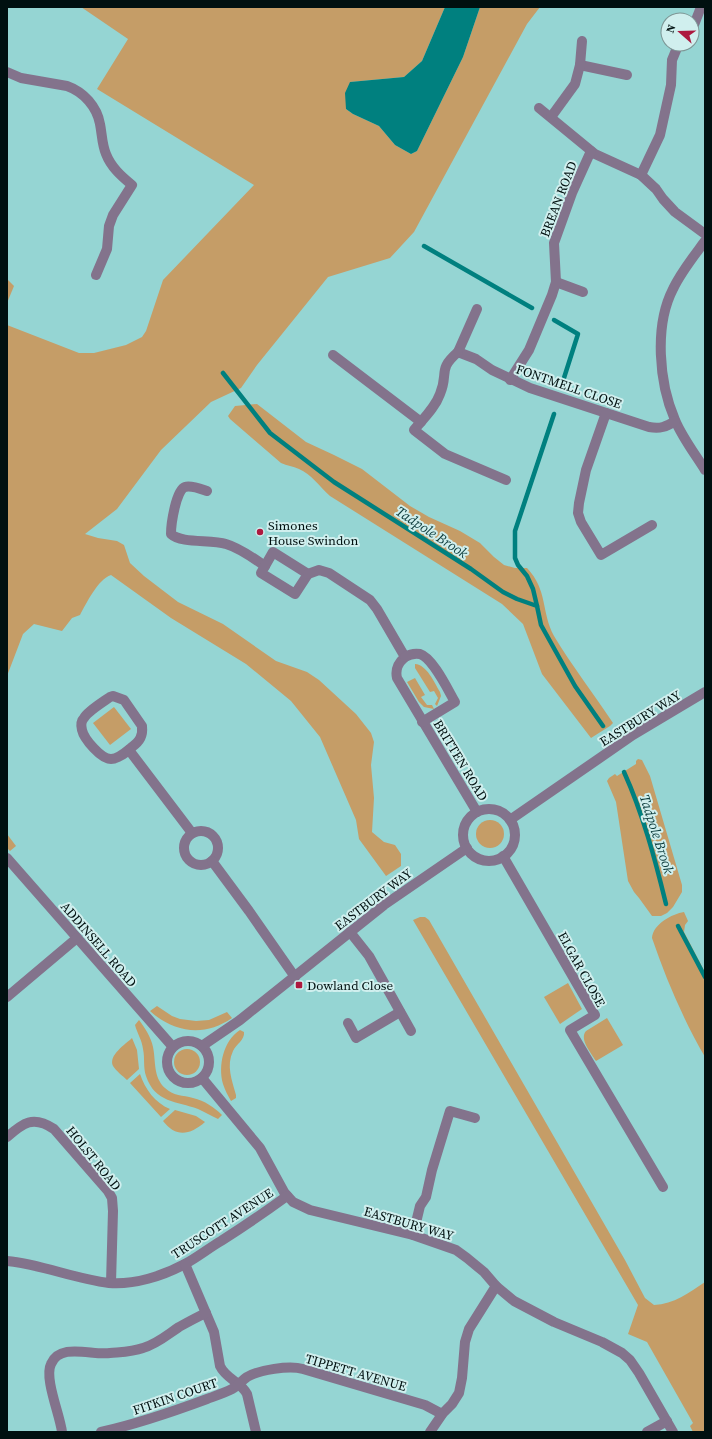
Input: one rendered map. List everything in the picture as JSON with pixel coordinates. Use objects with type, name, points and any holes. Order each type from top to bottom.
[{"type":"street","points":[[551,117],[575,84],[580,66],[582,41]]},
{"type":"street","points":[[641,175],[660,135],[671,85],[672,60],[675,52]]},
{"type":"street","points":[[580,66],[627,75]]},
{"type":"street","points":[[7,72],[21,78],[67,86],[73,88],[84,96],[93,106],[99,118],[103,146],[109,161],[119,174],[132,185],[113,215],[109,226],[107,249],[96,275]]},
{"type":"street","points":[[539,108],[599,157],[626,167],[641,175],[656,189],[675,212],[705,234]]},
{"type":"street","name":"BREAN ROAD","points":[[510,380],[529,350],[556,282],[554,243],[572,193],[591,151]]},
{"type":"street","points":[[705,241],[673,289],[667,303],[661,338],[665,390],[675,421],[705,470]]},
{"type":"street","points":[[556,282],[583,292]]},
{"type":"street","points":[[477,309],[458,352],[446,365],[441,393],[434,405],[414,430],[445,454],[506,480]]},
{"type":"street","name":"FONTMELL CLOSE","points":[[458,352],[476,359],[510,380],[606,413],[656,428],[664,428],[675,421]]},
{"type":"street","points":[[333,356],[421,422]]},
{"type":"street","points":[[606,413],[586,470],[582,487],[578,513],[581,522],[601,555],[652,525]]},
{"type":"street","points":[[207,491],[188,486],[182,489],[176,500],[171,534],[175,537],[196,541],[225,543],[265,566]]},
{"type":"street","points":[[308,574],[273,552],[260,573],[295,594],[308,574],[319,570],[330,573],[370,600],[378,609],[405,656]]},
{"type":"street","name":"BRITTEN ROAD","points":[[422,722],[455,702],[433,666],[427,659],[419,654],[413,654],[405,656],[398,664],[396,670],[397,678],[422,722],[477,812]]},
{"type":"street","name":"EASTBURY WAY","points":[[510,820],[633,735],[705,692]]},
{"type":"street","points":[[110,697],[117,697],[124,700],[142,726],[140,741],[129,750],[118,758],[107,759],[99,754],[82,731],[82,721],[86,715],[110,697]]},
{"type":"street","points":[[129,750],[192,834]]},
{"type":"street","points":[[485,809],[494,810],[501,812],[510,820],[515,833],[514,841],[510,849],[503,856],[493,860],[484,860],[476,857],[467,848],[463,838],[464,830],[469,819],[477,812],[485,809]]},
{"type":"street","points":[[206,831],[214,836],[218,848],[212,861],[201,864],[186,857],[184,848],[185,843],[192,834],[206,831]]},
{"type":"street","name":"EASTBURY WAY","points":[[202,1046],[240,1020],[384,905],[467,848]]},
{"type":"street","name":"ELGAR CLOSE","points":[[503,856],[595,1015],[570,1030],[663,1187]]},
{"type":"street","name":"ADDINSELL ROAD","points":[[7,858],[172,1046]]},
{"type":"street","points":[[212,861],[295,977]]},
{"type":"street","points":[[350,932],[369,956],[411,1031]]},
{"type":"street","points":[[7,997],[77,938]]},
{"type":"street","points":[[348,1023],[356,1038],[400,1012]]},
{"type":"street","points":[[184,1040],[190,1040],[202,1046],[207,1051],[209,1066],[202,1078],[196,1082],[190,1083],[177,1081],[172,1076],[166,1064],[168,1052],[172,1046],[184,1040]]},
{"type":"street","name":"EASTBURY WAY","points":[[202,1078],[260,1148],[287,1196],[293,1202],[304,1208],[413,1235],[456,1250],[484,1272],[509,1298],[523,1307],[602,1342],[622,1353],[630,1360],[639,1373],[673,1432]]},
{"type":"street","points":[[413,1235],[420,1206],[426,1197],[432,1170],[450,1111],[475,1118]]},
{"type":"street","name":"HOLST ROAD","points":[[7,1137],[28,1122],[34,1121],[45,1123],[54,1129],[108,1192],[112,1198],[114,1211],[111,1283]]},
{"type":"street","name":"TRUSCOTT AVENUE","points":[[7,1261],[22,1263],[82,1279],[111,1283],[139,1281],[185,1264],[287,1196]]},
{"type":"street","points":[[185,1264],[214,1332],[220,1366],[226,1376],[245,1389],[250,1400],[256,1432]]},
{"type":"street","points":[[430,1432],[442,1414],[452,1404],[458,1393],[462,1378],[465,1342],[469,1329],[476,1315],[496,1286]]},
{"type":"street","points":[[62,1432],[49,1378],[50,1364],[55,1359],[62,1354],[74,1351],[103,1354],[142,1349],[162,1340],[189,1321],[206,1313]]},
{"type":"street","name":"TIPPETT AVENUE","points":[[239,1384],[245,1378],[259,1372],[300,1368],[425,1405],[442,1414]]},
{"type":"street","name":"FITKIN COURT","points":[[101,1432],[118,1430],[205,1400],[233,1389],[239,1384]]},
{"type":"street","points":[[647,1432],[667,1422]]},
{"type":"shaded area","points":[[81,7],[445,7],[422,61],[404,77],[350,82],[346,109],[353,114],[379,126],[395,145],[411,154],[417,151],[463,57],[480,7],[540,7],[527,24],[414,232],[390,258],[328,277],[257,365],[241,388],[211,402],[161,450],[117,509],[85,534],[117,541],[124,545],[130,563],[144,576],[178,602],[223,624],[276,661],[307,672],[319,680],[356,714],[371,733],[374,742],[371,765],[374,798],[372,832],[384,842],[395,845],[401,854],[401,866],[386,876],[359,839],[356,820],[320,737],[291,701],[246,664],[171,618],[111,575],[106,577],[97,587],[80,615],[72,618],[62,631],[34,624],[23,634],[7,676],[7,325],[79,353],[94,353],[126,345],[142,337],[146,331],[163,280],[254,185],[97,89],[128,39]]},
{"type":"shaded area","points":[[7,279],[14,286],[7,303]]},
{"type":"shaded area","points":[[257,404],[306,442],[362,469],[410,506],[429,517],[460,531],[480,543],[504,565],[515,568],[527,568],[534,576],[538,585],[547,618],[554,636],[613,723],[591,738],[542,674],[523,624],[502,604],[330,496],[303,471],[281,463],[228,416],[235,406]]},
{"type":"shaded area","points":[[415,664],[423,667],[427,671],[440,692],[441,696],[437,706],[435,704],[438,698],[434,691],[430,692],[415,668]]},
{"type":"shaded area","points":[[415,678],[425,695],[421,697],[427,705],[432,705],[434,709],[424,707],[419,702],[407,682]]},
{"type":"shaded area","points":[[114,707],[131,729],[110,745],[93,723]]},
{"type":"shaded area","points":[[638,759],[642,760],[650,776],[682,885],[682,892],[673,907],[661,916],[652,916],[634,892],[628,881],[616,802],[607,781],[615,774],[617,776],[636,764]]},
{"type":"shaded area","points":[[490,820],[500,824],[504,834],[500,844],[490,848],[480,844],[476,834],[480,824]]},
{"type":"shaded area","points":[[7,834],[16,846],[10,851],[7,848]]},
{"type":"shaded area","points":[[684,912],[688,921],[685,925],[684,932],[705,972],[705,1057],[689,1028],[676,999],[652,938],[653,933],[659,924],[669,917]]},
{"type":"shaded area","points":[[420,917],[425,917],[429,920],[625,1260],[645,1298],[654,1305],[668,1303],[705,1282],[705,1432],[693,1432],[690,1426],[693,1423],[647,1342],[628,1334],[638,1305],[413,920]]},
{"type":"shaded area","points":[[568,983],[582,1009],[560,1024],[544,997]]},
{"type":"shaded area","points":[[157,1006],[172,1016],[180,1019],[196,1021],[209,1020],[227,1012],[232,1018],[211,1028],[190,1030],[169,1024],[150,1011]]},
{"type":"shaded area","points":[[607,1018],[623,1045],[596,1061],[586,1046],[584,1034],[586,1031]]},
{"type":"shaded area","points":[[139,1020],[148,1033],[152,1043],[158,1079],[161,1084],[171,1093],[197,1099],[216,1109],[222,1115],[218,1119],[198,1109],[168,1100],[155,1091],[150,1085],[145,1073],[144,1052],[135,1025]]},
{"type":"shaded area","points":[[240,1030],[244,1032],[244,1035],[233,1051],[230,1062],[230,1073],[236,1095],[236,1098],[231,1101],[223,1084],[221,1070],[223,1054],[229,1041]]},
{"type":"shaded area","points":[[132,1038],[137,1050],[139,1069],[127,1080],[114,1068],[112,1062],[115,1054]]},
{"type":"shaded area","points":[[187,1049],[196,1053],[200,1062],[196,1071],[187,1075],[178,1071],[174,1062],[178,1053]]},
{"type":"shaded area","points":[[140,1074],[151,1095],[170,1109],[161,1117],[130,1083]]},
{"type":"shaded area","points":[[175,1110],[196,1116],[205,1122],[189,1132],[183,1133],[173,1130],[163,1121]]},
{"type":"water","points":[[445,7],[480,7],[463,57],[417,151],[411,154],[395,145],[379,126],[353,114],[346,109],[345,93],[350,82],[404,77],[422,61]]},
{"type":"waterway","points":[[424,246],[532,308]]},
{"type":"waterway","points":[[554,320],[578,334],[563,381]]},
{"type":"waterway","name":"Tadpole Brook","points":[[223,373],[270,433],[334,482],[471,569],[503,592],[537,606],[541,625],[575,686],[603,726]]},
{"type":"waterway","points":[[537,606],[533,589],[527,576],[518,565],[515,558],[515,531],[554,414]]},
{"type":"waterway","name":"Tadpole Brook","points":[[624,772],[648,837],[666,904]]},
{"type":"waterway","name":"Tadpole Brook","points":[[678,926],[705,977]]},
{"type":"place","name":"Simones House Swindon","points":[[260,532]]},
{"type":"place","name":"Dowland Close","points":[[299,985]]}]
